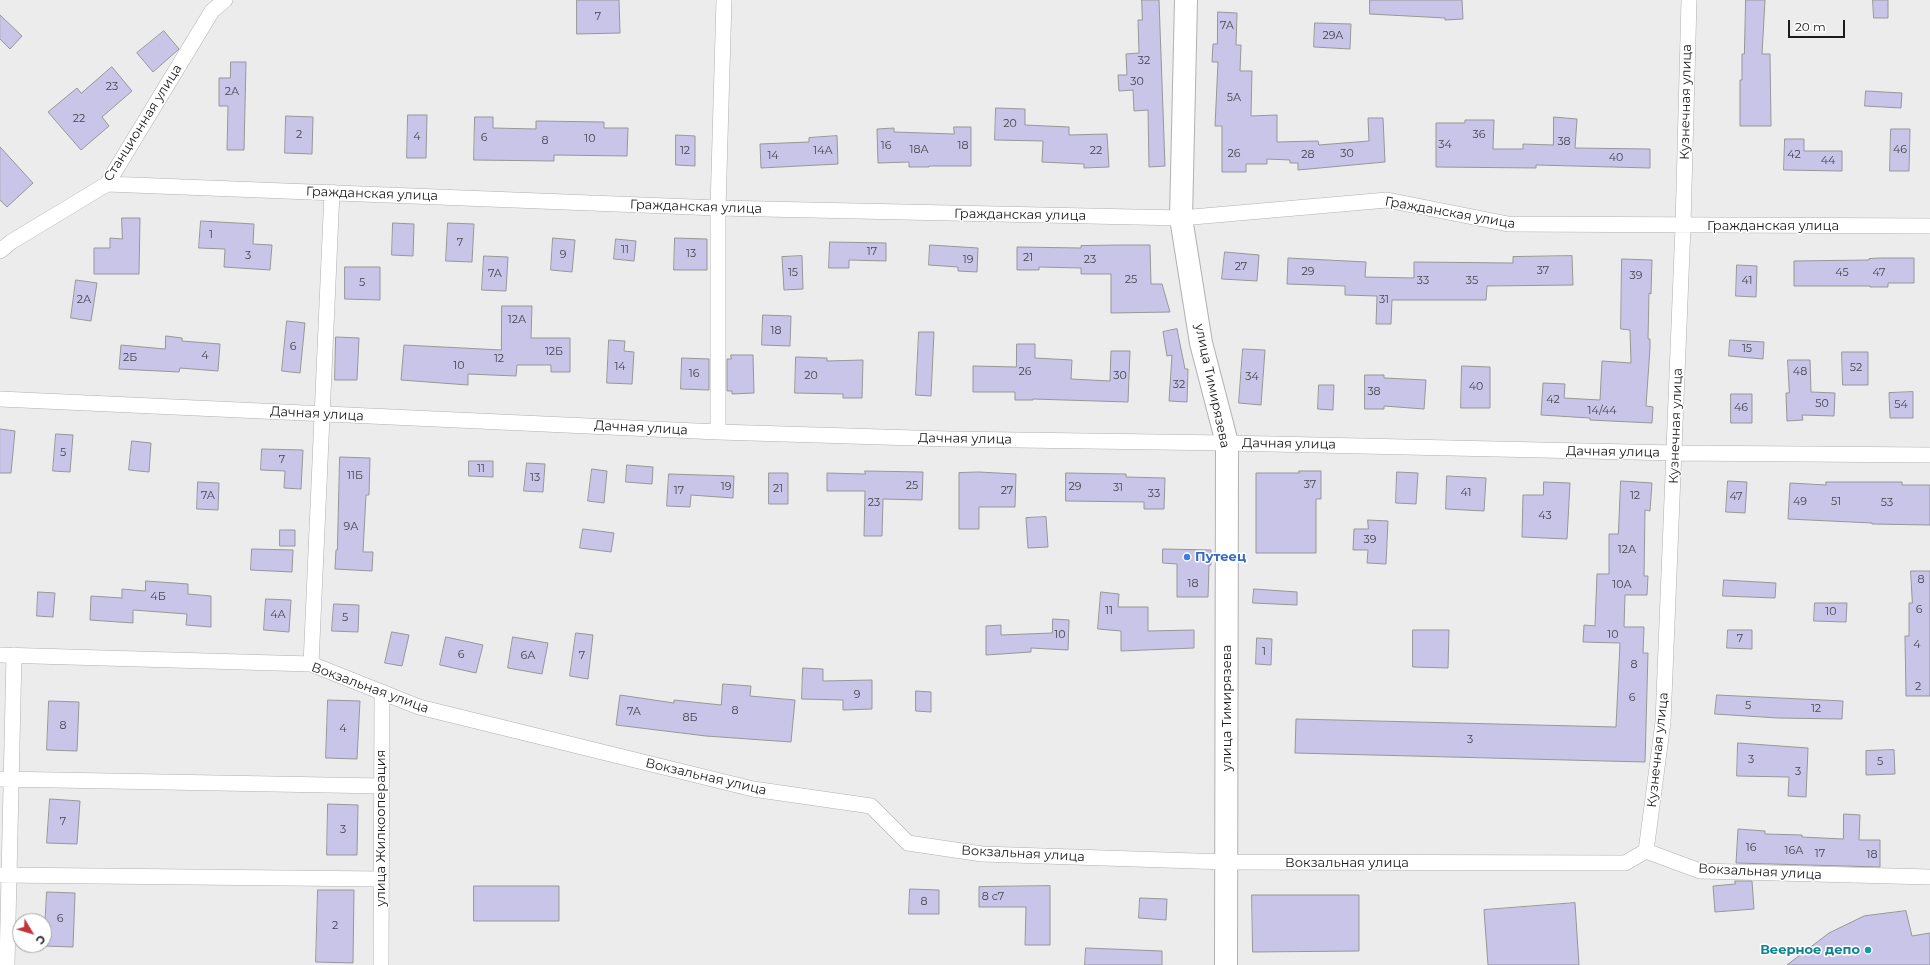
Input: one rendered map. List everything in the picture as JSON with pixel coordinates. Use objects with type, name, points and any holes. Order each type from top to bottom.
[{"type":"main road","name":"улица Тимирязева","points":[[1186,0],[1181,218],[1201,343],[1227,443],[1226,965]]},
{"type":"street","name":"Станционная улица","points":[[0,251],[11,242],[107,184],[212,11],[225,0]]},
{"type":"street","points":[[718,432],[718,208],[724,0]]},
{"type":"street","name":"Кузнечная улица","points":[[1646,851],[1663,722],[1675,453],[1689,0]]},
{"type":"street","name":"Гражданская улица","points":[[107,184],[718,208],[1181,218],[1387,200],[1508,224],[1930,226]]},
{"type":"street","points":[[311,664],[332,192]]},
{"type":"street","name":"Дачная улица","points":[[0,399],[718,432],[948,439],[1227,443],[1675,453],[1930,455]]},
{"type":"street","points":[[7,655],[4,875],[7,965]]},
{"type":"street","name":"Вокзальная улица","points":[[7,655],[311,664],[419,707],[754,789],[871,806],[908,843],[982,854],[1226,862],[1625,863],[1646,851],[1700,871],[1930,877]]},
{"type":"street","name":"улица Жилкооперация","points":[[381,965],[382,692]]},
{"type":"street","points":[[6,779],[382,786]]},
{"type":"street","points":[[4,875],[381,880]]},
{"type":"building","points":[[577,0],[619,0],[620,33],[577,34]]},
{"type":"building","points":[[1142,0],[1159,0],[1165,166],[1149,167],[1148,110],[1134,111],[1133,90],[1119,91],[1118,75],[1127,75],[1126,54],[1139,53],[1138,20],[1142,20]]},
{"type":"building","points":[[1370,0],[1462,0],[1463,19],[1445,20],[1445,18],[1370,14]]},
{"type":"building","points":[[1746,0],[1765,0],[1762,54],[1770,54],[1771,126],[1740,126],[1740,80],[1742,80],[1742,54],[1744,54]]},
{"type":"building","points":[[1873,0],[1888,0],[1888,18],[1874,18]]},
{"type":"building","points":[[1218,12],[1237,13],[1236,45],[1241,45],[1240,71],[1252,71],[1251,116],[1277,115],[1277,142],[1318,141],[1319,145],[1369,141],[1368,118],[1383,118],[1385,162],[1298,170],[1298,163],[1290,163],[1290,160],[1267,159],[1267,164],[1246,164],[1246,172],[1222,172],[1222,126],[1215,126],[1218,62],[1212,62],[1213,44],[1217,44]]},
{"type":"building","points":[[0,15],[22,36],[10,49],[0,39]]},
{"type":"building","points":[[1315,23],[1351,24],[1350,49],[1314,47]]},
{"type":"building","points":[[164,31],[179,49],[153,72],[137,53]]},
{"type":"building","points":[[231,62],[246,62],[244,150],[227,150],[228,106],[219,106],[219,78],[230,78]]},
{"type":"building","points":[[112,67],[132,91],[102,117],[109,126],[81,150],[48,112],[77,88],[81,93]]},
{"type":"building","points":[[1866,91],[1902,93],[1901,108],[1865,106]]},
{"type":"building","points":[[996,108],[1025,109],[1025,125],[1069,127],[1069,135],[1107,134],[1109,167],[1084,168],[1084,164],[1042,162],[1043,141],[995,140]]},
{"type":"building","points":[[408,115],[427,115],[426,158],[407,158]]},
{"type":"building","points":[[286,116],[313,117],[312,154],[285,153]]},
{"type":"building","points":[[475,117],[493,117],[493,128],[536,129],[536,121],[604,122],[604,128],[628,128],[627,156],[554,155],[554,161],[474,160]]},
{"type":"building","points":[[1554,117],[1577,119],[1575,148],[1650,149],[1650,168],[1536,165],[1536,168],[1436,167],[1436,123],[1465,123],[1465,120],[1494,120],[1493,149],[1523,149],[1523,144],[1553,145]]},
{"type":"building","points":[[954,127],[971,127],[971,166],[909,167],[909,162],[878,163],[877,129],[894,128],[894,132],[954,134]]},
{"type":"building","points":[[1891,129],[1910,129],[1909,171],[1890,171]]},
{"type":"building","points":[[676,135],[695,136],[695,166],[676,165]]},
{"type":"building","points":[[837,136],[838,164],[761,168],[760,144],[809,142],[809,138]]},
{"type":"building","points":[[1785,139],[1804,139],[1804,151],[1842,151],[1842,171],[1784,170]]},
{"type":"building","points":[[0,147],[33,183],[7,207],[0,200]]},
{"type":"building","points":[[122,218],[140,218],[139,274],[94,274],[94,248],[110,248],[110,238],[122,239]]},
{"type":"building","points":[[201,221],[254,224],[253,244],[272,245],[270,270],[224,267],[225,249],[199,248]]},
{"type":"building","points":[[393,223],[414,224],[413,256],[392,255]]},
{"type":"building","points":[[448,223],[474,224],[472,262],[446,261]]},
{"type":"building","points":[[553,238],[575,240],[572,272],[551,270]]},
{"type":"building","points":[[675,238],[707,239],[707,270],[674,270]]},
{"type":"building","points":[[616,239],[636,241],[634,261],[614,259]]},
{"type":"building","points":[[830,242],[886,243],[886,261],[849,260],[849,268],[829,268]]},
{"type":"building","points":[[930,245],[978,248],[977,272],[958,271],[958,267],[929,265]]},
{"type":"building","points":[[1150,245],[1151,284],[1162,284],[1170,312],[1111,313],[1111,274],[1081,274],[1081,268],[1039,267],[1039,270],[1017,270],[1017,247],[1081,248],[1081,246]]},
{"type":"building","points":[[1225,252],[1259,255],[1257,281],[1222,279]]},
{"type":"building","points":[[484,256],[508,257],[506,291],[482,290]]},
{"type":"building","points":[[802,256],[803,289],[784,290],[782,257]]},
{"type":"building","points":[[1572,256],[1573,285],[1487,286],[1486,300],[1392,300],[1391,324],[1376,324],[1377,296],[1345,295],[1345,286],[1287,284],[1288,258],[1366,262],[1365,277],[1414,278],[1414,262],[1513,263],[1513,257]]},
{"type":"building","points":[[1881,258],[1914,258],[1914,283],[1888,283],[1888,287],[1794,286],[1794,261],[1869,260]]},
{"type":"building","points":[[1622,259],[1652,260],[1651,294],[1649,293],[1648,339],[1650,339],[1650,348],[1646,406],[1653,407],[1652,423],[1590,420],[1590,418],[1541,415],[1543,383],[1565,384],[1564,398],[1600,400],[1602,361],[1631,363],[1630,330],[1621,329]]},
{"type":"building","points":[[1737,265],[1757,266],[1756,297],[1736,296]]},
{"type":"building","points":[[345,267],[380,267],[380,300],[345,299]]},
{"type":"building","points":[[76,280],[97,283],[91,321],[71,318]]},
{"type":"building","points":[[502,306],[532,306],[531,338],[570,338],[570,372],[551,372],[551,365],[517,365],[516,376],[468,374],[468,385],[401,380],[404,345],[501,350]]},
{"type":"building","points":[[763,315],[791,316],[790,346],[762,345]]},
{"type":"building","points":[[287,321],[305,323],[300,373],[282,371]]},
{"type":"building","points":[[1177,329],[1185,369],[1188,369],[1187,402],[1169,401],[1172,355],[1167,356],[1163,332]]},
{"type":"building","points":[[919,332],[934,332],[931,396],[916,395]]},
{"type":"building","points":[[166,336],[182,338],[182,341],[220,344],[218,371],[180,368],[179,372],[119,369],[121,345],[165,349]]},
{"type":"building","points":[[336,337],[359,338],[357,380],[335,380]]},
{"type":"building","points":[[609,340],[625,341],[624,351],[634,352],[632,384],[607,383]]},
{"type":"building","points":[[1730,340],[1764,342],[1763,359],[1729,356]]},
{"type":"building","points":[[1017,344],[1035,344],[1035,358],[1072,360],[1071,379],[1110,381],[1111,351],[1130,351],[1128,402],[1033,399],[1015,400],[1015,392],[973,392],[973,366],[1016,367]]},
{"type":"building","points":[[1243,349],[1265,350],[1261,405],[1239,403]]},
{"type":"building","points":[[1842,352],[1868,352],[1868,385],[1843,385]]},
{"type":"building","points":[[731,355],[753,355],[754,393],[732,394],[732,391],[727,391],[727,359],[731,359]]},
{"type":"building","points":[[796,357],[827,358],[827,361],[863,360],[862,398],[843,398],[843,394],[795,393]]},
{"type":"building","points":[[682,358],[709,359],[709,390],[681,389]]},
{"type":"building","points":[[1788,360],[1810,360],[1811,392],[1835,393],[1834,416],[1802,415],[1803,420],[1787,421],[1786,393],[1789,393]]},
{"type":"building","points":[[1462,366],[1490,367],[1490,408],[1461,408]]},
{"type":"building","points":[[1365,375],[1384,375],[1384,378],[1426,380],[1424,409],[1384,406],[1384,409],[1365,409]]},
{"type":"building","points":[[1319,385],[1334,385],[1333,410],[1318,409]]},
{"type":"building","points":[[1913,392],[1913,418],[1890,418],[1889,393]]},
{"type":"building","points":[[1731,394],[1752,394],[1752,423],[1731,423]]},
{"type":"building","points":[[0,429],[15,431],[11,473],[0,473]]},
{"type":"building","points":[[56,434],[73,435],[70,472],[53,471]]},
{"type":"building","points":[[132,441],[151,443],[149,472],[129,470]]},
{"type":"building","points":[[262,449],[303,450],[301,489],[284,488],[285,471],[261,470]]},
{"type":"building","points":[[340,457],[370,458],[369,495],[366,495],[363,552],[373,552],[372,571],[335,569]]},
{"type":"building","points":[[469,461],[493,461],[493,477],[469,476]]},
{"type":"building","points":[[527,463],[545,464],[543,492],[524,491]]},
{"type":"building","points":[[627,465],[653,467],[652,484],[626,482]]},
{"type":"building","points":[[592,469],[607,471],[604,503],[588,501]]},
{"type":"building","points":[[865,471],[923,472],[922,500],[883,499],[882,536],[864,536],[865,491],[827,491],[827,473],[865,474]]},
{"type":"building","points":[[1299,471],[1321,471],[1321,499],[1316,499],[1316,553],[1256,553],[1256,473],[1299,473]]},
{"type":"building","points":[[979,472],[1016,474],[1015,507],[979,507],[979,529],[959,529],[959,473]]},
{"type":"building","points":[[1397,472],[1418,473],[1416,504],[1396,503]]},
{"type":"building","points":[[769,473],[788,473],[788,504],[769,504]]},
{"type":"building","points":[[1066,473],[1126,474],[1126,477],[1165,478],[1164,509],[1144,509],[1144,502],[1066,501]]},
{"type":"building","points":[[669,474],[734,476],[733,498],[691,495],[690,507],[667,506]]},
{"type":"building","points":[[1447,476],[1486,478],[1484,511],[1446,509]]},
{"type":"building","points":[[1621,481],[1652,483],[1650,511],[1645,510],[1644,576],[1648,576],[1647,595],[1625,595],[1624,627],[1644,627],[1643,653],[1648,653],[1645,762],[1295,753],[1296,719],[1616,727],[1620,643],[1583,642],[1584,625],[1595,626],[1597,574],[1609,574],[1609,534],[1618,534]]},
{"type":"building","points":[[1728,481],[1747,482],[1745,513],[1726,512]]},
{"type":"building","points":[[198,482],[219,483],[218,510],[197,509]]},
{"type":"building","points":[[1544,482],[1570,483],[1567,539],[1522,537],[1523,495],[1543,495]]},
{"type":"building","points":[[1826,482],[1902,482],[1902,485],[1930,485],[1930,525],[1872,524],[1788,519],[1790,483],[1826,485]]},
{"type":"building","points":[[1046,517],[1048,547],[1028,548],[1026,518]]},
{"type":"building","points":[[1368,520],[1388,521],[1386,564],[1367,563],[1368,550],[1353,550],[1354,529],[1368,529]]},
{"type":"building","points":[[583,529],[614,533],[611,552],[580,548]]},
{"type":"building","points":[[280,530],[295,530],[295,546],[280,546]]},
{"type":"building","points":[[252,549],[293,550],[292,572],[251,570]]},
{"type":"building","points":[[1163,549],[1211,550],[1208,597],[1177,597],[1177,564],[1163,563]]},
{"type":"building","points":[[1911,571],[1930,571],[1930,696],[1906,696],[1905,636],[1909,636],[1909,603],[1912,603]]},
{"type":"building","points":[[1724,580],[1776,583],[1775,598],[1723,596]]},
{"type":"building","points":[[146,581],[188,584],[188,594],[211,596],[211,627],[186,625],[187,614],[133,610],[133,623],[90,620],[91,596],[122,598],[122,589],[145,591]]},
{"type":"building","points":[[1254,589],[1297,592],[1297,605],[1253,603]]},
{"type":"building","points":[[38,592],[55,593],[53,617],[37,616]]},
{"type":"building","points":[[1101,592],[1119,594],[1118,607],[1148,607],[1148,631],[1194,630],[1194,648],[1121,651],[1121,631],[1098,629]]},
{"type":"building","points":[[266,599],[291,600],[289,632],[264,630]]},
{"type":"building","points":[[1815,603],[1847,603],[1846,622],[1814,621]]},
{"type":"building","points":[[334,604],[359,605],[358,632],[332,631]]},
{"type":"building","points":[[1053,619],[1069,620],[1068,650],[1031,648],[1031,652],[986,655],[986,626],[1001,625],[1001,635],[1052,633]]},
{"type":"building","points":[[1413,630],[1449,630],[1448,668],[1413,667]]},
{"type":"building","points":[[1728,630],[1752,630],[1752,649],[1727,648]]},
{"type":"building","points":[[392,632],[409,635],[402,666],[385,663]]},
{"type":"building","points":[[576,633],[593,635],[588,679],[570,676]]},
{"type":"building","points":[[446,637],[483,645],[476,673],[440,665]]},
{"type":"building","points":[[513,637],[548,643],[542,674],[508,668]]},
{"type":"building","points":[[1257,638],[1272,639],[1271,665],[1256,664]]},
{"type":"building","points":[[803,668],[823,669],[823,681],[872,680],[872,709],[843,710],[843,700],[802,699]]},
{"type":"building","points":[[723,684],[751,686],[750,696],[795,700],[791,742],[706,736],[616,725],[620,695],[674,703],[674,700],[721,705]]},
{"type":"building","points":[[916,691],[931,692],[931,712],[916,711]]},
{"type":"building","points":[[1717,695],[1843,701],[1842,719],[1778,718],[1715,714]]},
{"type":"building","points":[[328,700],[360,701],[357,759],[326,758]]},
{"type":"building","points":[[49,701],[79,702],[77,751],[47,750]]},
{"type":"building","points":[[1738,743],[1808,748],[1806,797],[1788,796],[1789,777],[1737,776]]},
{"type":"building","points":[[1894,750],[1895,774],[1866,775],[1866,751]]},
{"type":"building","points":[[50,799],[80,801],[77,844],[47,843]]},
{"type":"building","points":[[328,804],[358,805],[357,855],[327,855]]},
{"type":"building","points":[[1844,814],[1860,815],[1859,840],[1880,840],[1880,867],[1736,863],[1738,829],[1765,831],[1765,834],[1802,835],[1802,837],[1843,839]]},
{"type":"building","points":[[1735,881],[1752,881],[1754,909],[1715,912],[1713,886],[1735,884]]},
{"type":"building","points":[[474,886],[559,886],[559,921],[474,921]]},
{"type":"building","points":[[1050,886],[1050,945],[1025,945],[1026,907],[979,907],[979,887]]},
{"type":"building","points":[[910,889],[939,890],[939,914],[909,914]]},
{"type":"building","points":[[318,890],[354,890],[353,963],[316,962]]},
{"type":"building","points":[[47,892],[75,893],[73,947],[52,946],[52,913],[46,913]]},
{"type":"building","points":[[1252,895],[1359,895],[1359,951],[1253,952]]},
{"type":"building","points":[[1140,898],[1167,899],[1166,920],[1139,918]]},
{"type":"building","points":[[1575,903],[1579,965],[1488,965],[1484,910]]},
{"type":"building","name":"Веерное депо","points":[[1906,911],[1912,936],[1930,933],[1930,965],[1787,965],[1829,933],[1864,916]]},
{"type":"building","points":[[1086,948],[1162,951],[1162,965],[1085,965]]},
{"type":"place","name":"Путеец","points":[[1187,557]]},
{"type":"place","name":"Веерное депо","points":[[1868,950]]}]
